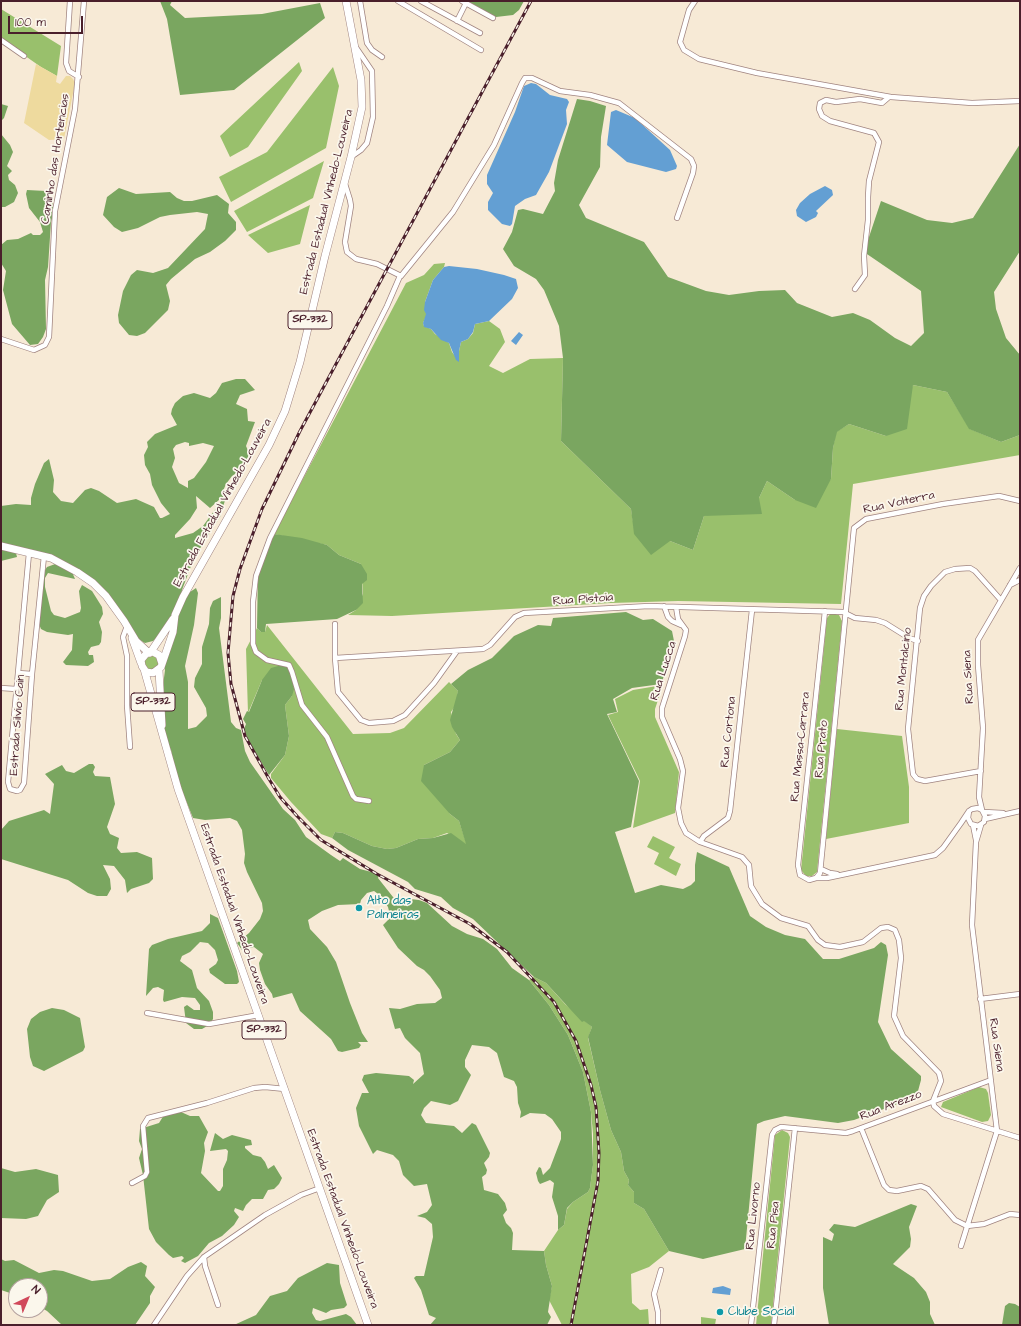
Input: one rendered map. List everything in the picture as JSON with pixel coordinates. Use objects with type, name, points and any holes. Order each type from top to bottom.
[{"type":"main road","name":"Estrada Estadual Vinhedo-Louveira","points":[[162,735],[160,667],[172,632],[175,615],[183,597],[269,445],[285,411],[300,362],[362,107],[361,80],[357,49],[348,2]]},
{"type":"main road","points":[[1,546],[44,556],[69,566],[93,584],[114,607],[132,636],[149,653],[159,655],[160,667],[153,673],[142,666]]},
{"type":"main road","name":"SP-332","points":[[142,666],[143,657],[149,653],[175,615]]},
{"type":"main road","name":"Estrada Estadual Vinhedo-Louveira","points":[[132,636],[133,644],[142,666],[178,789],[368,1325]]},
{"type":"street","points":[[70,1],[66,63],[69,71],[79,77]]},
{"type":"street","name":"Caminho das Hortencias","points":[[1,339],[34,350],[45,345],[49,337],[55,211],[60,179],[69,141],[79,77],[84,1]]},
{"type":"street","points":[[360,1],[367,43],[372,50],[382,57]]},
{"type":"street","points":[[398,1],[481,50]]},
{"type":"street","points":[[420,1],[480,33]]},
{"type":"street","points":[[696,1],[689,10],[680,42],[684,50],[690,55],[699,59],[757,73],[889,97],[972,103],[1020,101]]},
{"type":"street","points":[[457,21],[464,2],[493,18]]},
{"type":"street","points":[[1,40],[24,56]]},
{"type":"street","points":[[351,157],[361,150],[367,143],[373,117],[372,71],[357,49]]},
{"type":"street","points":[[369,801],[356,799],[353,796],[327,737],[302,705],[289,665],[267,660],[256,652],[253,644],[253,602],[256,576],[270,538],[387,306],[400,276],[405,272],[453,212],[494,145],[522,83],[527,78],[537,79],[560,91],[590,95],[619,103],[691,159],[694,166],[693,173],[677,218]]},
{"type":"street","points":[[855,289],[865,275],[864,256],[868,220],[868,197],[879,142],[874,133],[830,121],[822,116],[819,109],[820,103],[826,100],[836,102],[860,99],[882,103],[889,97]]},
{"type":"street","points":[[344,184],[350,200],[345,242],[347,252],[356,259],[377,264],[400,276]]},
{"type":"street","name":"Rua Volterra","points":[[847,614],[854,528],[861,521],[944,504],[1000,496],[1020,500]]},
{"type":"street","points":[[1012,498],[1020,504]]},
{"type":"street","name":"Estrada Silvio Cain","points":[[29,553],[8,782],[10,789],[17,791],[20,790],[24,783],[32,674],[44,556]]},
{"type":"street","name":"Rua Montalcino","points":[[981,771],[925,781],[917,779],[913,774],[908,728],[918,641],[920,608],[924,596],[931,586],[950,570],[970,568],[975,571],[1000,599]]},
{"type":"street","name":"Rua Siena","points":[[983,811],[979,797],[983,728],[977,649],[980,634],[1020,568]]},
{"type":"street","points":[[1010,586],[1020,580]]},
{"type":"street","name":"Rua Pistoia","points":[[335,658],[486,648],[515,617],[524,614],[649,606],[825,611],[847,614],[855,618],[876,620],[885,623],[918,641]]},
{"type":"street","points":[[664,606],[668,617],[672,621],[683,626]]},
{"type":"street","name":"Rua Lucca","points":[[676,607],[678,619],[686,630],[685,638],[662,708],[662,717],[680,759],[683,771],[678,808],[681,823],[686,833],[700,842],[742,857],[749,865],[751,886],[762,904],[781,918],[808,926],[818,940],[826,945],[840,947],[863,942],[881,928],[888,927],[895,930],[899,940],[901,958],[894,1016],[903,1036],[939,1073],[941,1081],[933,1101]]},
{"type":"street","name":"Rua Cortona","points":[[700,842],[704,836],[728,818],[730,811],[752,610]]},
{"type":"street","name":"Rua Massa-Carrara","points":[[816,878],[809,880],[800,875],[798,865],[825,611]]},
{"type":"street","name":"Rua Prato","points":[[816,878],[820,873],[821,868],[847,614]]},
{"type":"street","points":[[335,624],[335,658],[338,692],[361,720],[369,723],[393,721],[405,715],[438,678],[457,651]]},
{"type":"street","points":[[127,626],[123,637],[127,656],[127,705],[130,747]]},
{"type":"street","points":[[18,673],[32,674]]},
{"type":"street","points":[[1,688],[16,689]]},
{"type":"street","name":"Rua Siena","points":[[816,878],[827,878],[935,855],[943,848],[979,797]]},
{"type":"street","points":[[972,824],[968,818],[971,810],[978,808],[983,811],[1007,813]]},
{"type":"street","points":[[983,811],[985,819]]},
{"type":"street","points":[[957,829],[964,824],[981,825],[985,819],[1020,811]]},
{"type":"street","name":"Rua Siena","points":[[972,824],[976,842]]},
{"type":"street","name":"Rua Siena","points":[[961,1246],[996,1131],[972,925],[976,842],[981,825]]},
{"type":"street","points":[[821,868],[838,875]]},
{"type":"street","points":[[980,999],[1020,994]]},
{"type":"street","points":[[147,1013],[209,1024],[259,1015]]},
{"type":"street","name":"Rua Arezzo","points":[[795,1128],[846,1133],[991,1080]]},
{"type":"street","points":[[132,1183],[145,1176],[147,1172],[143,1126],[148,1118],[207,1104],[254,1088],[265,1087],[285,1089]]},
{"type":"street","points":[[933,1101],[936,1108],[943,1114],[1020,1138]]},
{"type":"street","name":"Rua Livorno","points":[[751,1325],[772,1135],[775,1130],[781,1127],[795,1128]]},
{"type":"street","name":"Rua Pisa","points":[[774,1325],[795,1128]]},
{"type":"street","points":[[862,1128],[886,1188],[897,1191],[921,1186],[928,1189],[955,1220],[967,1226],[984,1224],[1010,1214],[1020,1215]]},
{"type":"street","points":[[154,1325],[188,1276],[204,1257],[264,1215],[296,1197],[320,1188]]},
{"type":"street","points":[[204,1257],[205,1266],[218,1305]]},
{"type":"street","points":[[658,1325],[658,1312],[654,1294],[660,1270]]},
{"type":"green space","points":[[160,1],[172,1],[170,5],[185,18],[262,14],[320,3],[325,18],[234,90],[180,95],[167,19]]},
{"type":"green space","points":[[467,1],[524,1],[519,10],[513,15],[496,17]]},
{"type":"green space","points":[[1,9],[61,46],[57,76],[41,67],[1,39]]},
{"type":"green space","points":[[299,62],[302,71],[248,147],[230,157],[220,136]]},
{"type":"green space","points":[[333,67],[339,86],[326,148],[231,202],[219,177],[267,152]]},
{"type":"green space","points":[[577,99],[606,106],[601,137],[600,167],[579,205],[586,218],[644,242],[668,277],[706,291],[729,295],[759,291],[785,290],[797,303],[832,317],[853,313],[870,320],[895,338],[911,346],[924,333],[921,291],[864,252],[881,201],[927,220],[952,223],[973,218],[1020,144],[1020,251],[994,292],[996,309],[1006,338],[1020,355],[1020,435],[1001,442],[969,429],[947,392],[913,385],[907,429],[886,436],[849,424],[837,432],[833,448],[831,479],[816,508],[795,500],[767,481],[759,498],[762,514],[704,516],[693,550],[670,541],[651,555],[634,534],[631,509],[561,441],[563,358],[559,326],[544,290],[536,279],[514,266],[503,249],[512,232],[518,210],[523,209],[543,214],[555,191],[554,183],[558,160]]},
{"type":"green space","points":[[1,104],[8,106],[4,118],[1,121]]},
{"type":"green space","points":[[1,134],[10,145],[13,152],[7,166],[12,171],[8,175],[9,180],[15,185],[18,193],[14,202],[5,207],[1,207]]},
{"type":"green space","points":[[324,161],[313,198],[247,232],[234,211]]},
{"type":"green space","points":[[119,188],[136,194],[170,192],[177,198],[184,201],[192,201],[217,195],[229,204],[228,213],[236,222],[236,230],[225,241],[210,252],[195,259],[171,279],[166,285],[170,301],[168,310],[145,333],[137,336],[129,335],[119,323],[118,315],[123,291],[131,275],[137,270],[153,273],[168,268],[205,229],[208,214],[197,212],[160,217],[138,228],[122,232],[114,227],[103,215],[107,197]]},
{"type":"green space","points":[[27,190],[46,191],[55,208],[51,222],[48,267],[45,280],[46,329],[38,344],[30,345],[12,324],[3,290],[6,271],[1,263],[1,245],[7,240],[18,239],[31,233],[33,235],[40,235],[43,232],[40,222],[29,208],[26,194]]},
{"type":"green space","points":[[310,205],[300,244],[268,253],[248,235]]},
{"type":"green space","points":[[445,263],[444,267],[433,280],[425,302],[427,314],[423,323],[424,326],[431,329],[435,334],[449,343],[452,352],[459,361],[461,342],[468,339],[473,333],[475,324],[489,321],[500,329],[505,342],[489,366],[503,373],[530,359],[563,358],[561,441],[631,509],[635,534],[670,541],[693,550],[704,516],[759,498],[767,481],[795,500],[831,479],[833,448],[836,432],[849,424],[886,436],[913,385],[947,392],[970,429],[1001,442],[1020,435],[1020,455],[853,484],[841,604],[678,601],[611,603],[392,616],[348,615],[356,610],[363,594],[361,564],[339,555],[327,545],[274,534],[406,283],[424,275],[434,264]]},
{"type":"green space","points":[[236,379],[245,379],[255,390],[240,395],[236,404],[247,409],[248,421],[255,422],[246,446],[249,453],[248,457],[238,472],[232,476],[226,484],[223,491],[226,497],[220,517],[194,558],[182,590],[181,598],[196,588],[198,593],[194,625],[185,666],[188,682],[188,729],[196,727],[207,716],[206,708],[194,687],[195,678],[202,664],[202,647],[209,624],[210,608],[213,601],[221,597],[221,618],[219,628],[231,722],[236,728],[241,730],[245,751],[250,762],[283,809],[295,820],[306,837],[331,855],[340,861],[343,858],[360,869],[379,874],[378,878],[393,897],[419,900],[427,903],[452,926],[467,934],[483,939],[497,949],[512,968],[529,980],[549,1005],[568,1035],[583,1072],[591,1112],[593,1165],[590,1188],[588,1192],[567,1208],[564,1225],[558,1230],[558,1216],[552,1197],[554,1183],[550,1180],[540,1184],[536,1173],[539,1167],[541,1168],[543,1175],[550,1168],[561,1139],[561,1132],[552,1119],[545,1114],[530,1113],[520,1118],[521,1112],[518,1103],[517,1087],[514,1081],[504,1077],[497,1053],[489,1047],[472,1045],[465,1060],[465,1067],[471,1075],[458,1101],[450,1105],[431,1101],[424,1108],[421,1115],[426,1123],[454,1126],[462,1133],[472,1123],[476,1125],[490,1153],[489,1157],[484,1163],[487,1170],[486,1174],[482,1177],[484,1190],[498,1194],[505,1203],[507,1210],[503,1215],[506,1223],[511,1228],[513,1233],[512,1250],[544,1251],[552,1286],[548,1312],[551,1317],[547,1325],[430,1325],[436,1318],[429,1315],[421,1290],[414,1278],[416,1276],[424,1276],[433,1237],[432,1224],[425,1218],[417,1216],[427,1212],[432,1205],[427,1184],[414,1186],[403,1175],[399,1161],[393,1155],[377,1150],[373,1154],[359,1126],[356,1108],[362,1093],[369,1093],[362,1080],[364,1075],[376,1073],[409,1076],[414,1080],[413,1084],[424,1074],[420,1053],[405,1038],[400,1028],[395,1029],[389,1008],[400,1009],[417,1004],[435,1003],[442,998],[440,990],[430,976],[398,948],[383,925],[389,919],[390,915],[388,907],[381,896],[374,891],[367,893],[361,900],[360,904],[338,905],[322,911],[308,920],[310,929],[327,947],[336,962],[362,1033],[368,1042],[358,1042],[361,1045],[359,1048],[342,1052],[338,1051],[331,1039],[300,1011],[292,993],[273,998],[265,984],[260,970],[259,963],[263,954],[254,947],[242,950],[237,943],[249,933],[260,919],[263,911],[262,903],[244,863],[245,854],[242,830],[237,821],[230,818],[205,820],[193,818],[176,776],[171,750],[166,742],[160,709],[165,670],[162,657],[171,639],[173,612],[168,625],[161,634],[153,641],[145,643],[138,639],[105,596],[72,572],[75,579],[48,573],[45,578],[45,587],[51,611],[54,615],[65,618],[80,612],[79,591],[82,585],[92,591],[102,607],[103,614],[99,622],[102,632],[101,642],[99,645],[91,647],[88,652],[89,655],[93,655],[94,662],[88,666],[66,665],[63,662],[72,650],[73,634],[68,635],[47,632],[41,629],[39,624],[43,573],[47,567],[58,563],[8,548],[16,553],[17,557],[1,561],[1,506],[16,504],[31,505],[31,498],[35,484],[44,463],[49,459],[54,480],[53,492],[61,501],[73,503],[85,490],[91,488],[99,491],[117,503],[136,499],[154,507],[160,518],[170,514],[161,503],[152,485],[150,474],[145,465],[144,455],[148,447],[147,442],[155,434],[177,425],[171,414],[172,409],[175,403],[183,396],[194,393],[210,398],[216,393],[222,383]],"holes":[[[185,442],[189,443],[189,446],[203,443],[214,446],[206,462],[194,478],[188,481],[188,488],[179,483],[172,467],[175,458],[173,449],[176,445]],[[196,496],[210,508],[220,499],[222,500],[203,526],[193,533],[175,538],[175,535],[190,519],[197,508]]]},
{"type":"green space","points":[[274,534],[302,538],[327,545],[339,555],[361,564],[367,574],[367,580],[362,584],[363,603],[356,610],[337,619],[266,624],[265,632],[261,632],[257,628],[258,570]]},
{"type":"green space","points":[[626,612],[643,620],[653,619],[672,631],[674,641],[672,655],[661,684],[632,688],[613,699],[617,712],[607,714],[639,781],[631,827],[615,832],[635,893],[661,885],[683,889],[691,885],[695,881],[697,852],[729,867],[750,916],[766,927],[785,935],[805,939],[823,959],[839,959],[874,948],[881,942],[886,945],[888,955],[878,1022],[891,1049],[921,1076],[918,1091],[911,1099],[854,1120],[838,1123],[785,1116],[757,1124],[745,1249],[703,1259],[669,1251],[644,1209],[634,1203],[634,1192],[628,1185],[629,1180],[624,1171],[621,1152],[611,1130],[600,1090],[588,1037],[592,1027],[584,1021],[582,1022],[546,983],[534,977],[473,919],[453,908],[441,897],[415,889],[408,882],[348,850],[332,838],[335,832],[343,833],[372,846],[387,849],[396,848],[418,839],[433,838],[451,833],[466,844],[459,821],[450,814],[421,781],[424,765],[450,752],[460,740],[452,727],[450,720],[458,691],[451,684],[468,670],[492,658],[514,636],[538,625],[551,626],[553,618]]},
{"type":"green space","points":[[831,613],[839,615],[842,621],[817,872],[812,876],[806,876],[801,870],[827,618]]},
{"type":"green space","points":[[267,625],[353,734],[390,733],[404,728],[449,682],[458,691],[456,705],[451,712],[456,734],[460,740],[450,752],[424,765],[450,814],[459,821],[467,845],[447,833],[433,838],[418,839],[396,848],[387,849],[372,846],[343,833],[335,832],[332,838],[321,834],[291,802],[271,778],[271,774],[285,755],[289,736],[285,705],[292,696],[262,680],[248,713],[246,649],[257,628],[261,632],[265,632]]},
{"type":"green space","points":[[152,655],[159,659],[158,669],[147,670],[144,660]]},
{"type":"green space","points":[[289,663],[294,689],[292,696],[285,705],[289,736],[285,755],[269,775],[248,740],[244,729],[246,724],[243,719],[247,711],[249,712],[262,680],[271,668]]},
{"type":"green space","points":[[663,685],[655,709],[655,717],[679,772],[675,813],[633,828],[640,781],[608,715],[618,712],[615,699],[633,690]]},
{"type":"green space","points":[[837,729],[902,736],[909,787],[909,823],[826,839]]},
{"type":"green space","points":[[89,764],[93,764],[95,767],[93,772],[95,776],[110,777],[115,804],[107,827],[110,834],[119,838],[117,848],[121,853],[137,852],[152,858],[153,879],[149,883],[131,889],[127,893],[125,880],[114,866],[103,865],[110,879],[111,889],[107,896],[97,896],[88,893],[68,880],[1,859],[1,830],[9,821],[44,810],[50,814],[54,784],[45,774],[62,765],[66,771],[74,773]]},
{"type":"green space","points":[[653,836],[675,847],[669,858],[681,864],[676,876],[654,864],[659,853],[647,847]]},
{"type":"green space","points":[[210,914],[218,918],[237,971],[239,982],[237,984],[225,984],[210,973],[209,969],[216,964],[218,960],[215,950],[208,943],[200,942],[190,952],[182,956],[180,961],[192,970],[197,988],[209,1001],[213,1012],[213,1019],[209,1025],[202,1029],[194,1029],[186,1023],[184,1007],[187,1005],[194,1010],[200,1010],[200,1005],[195,998],[182,997],[164,1002],[164,990],[158,987],[153,988],[146,996],[149,949],[152,945],[168,939],[202,931],[210,923]]},
{"type":"green space","points":[[534,977],[546,983],[565,1004],[592,1027],[588,1038],[600,1090],[611,1130],[621,1152],[624,1171],[629,1180],[628,1185],[634,1192],[634,1203],[644,1209],[669,1251],[649,1267],[631,1274],[632,1303],[640,1310],[648,1309],[649,1325],[562,1325],[549,1300],[552,1286],[544,1251],[558,1230],[564,1225],[567,1209],[573,1202],[588,1192],[590,1188],[593,1165],[593,1134],[591,1112],[583,1072],[568,1035],[549,1005],[529,980]]},
{"type":"green space","points":[[52,1008],[64,1010],[80,1018],[85,1047],[83,1051],[44,1071],[33,1066],[30,1057],[27,1029],[31,1019],[40,1012]]},
{"type":"green space","points":[[979,1087],[986,1089],[988,1093],[991,1115],[988,1121],[982,1122],[941,1107],[943,1102]]},
{"type":"green space","points":[[181,1112],[190,1116],[199,1116],[208,1132],[204,1143],[205,1151],[201,1173],[218,1191],[220,1191],[223,1186],[223,1169],[227,1160],[228,1151],[226,1149],[210,1151],[215,1133],[223,1139],[232,1135],[251,1140],[252,1145],[245,1146],[245,1148],[253,1155],[261,1157],[268,1169],[274,1165],[282,1178],[274,1189],[268,1190],[263,1199],[252,1199],[243,1211],[235,1208],[234,1211],[239,1217],[234,1225],[222,1236],[209,1243],[198,1256],[185,1263],[181,1261],[184,1258],[182,1256],[173,1258],[169,1255],[156,1242],[149,1229],[143,1175],[139,1158],[142,1149],[139,1141],[140,1129],[159,1123],[164,1115]]},
{"type":"green space","points":[[782,1130],[788,1133],[790,1137],[771,1325],[756,1325],[775,1135]]},
{"type":"green space","points":[[1,1168],[15,1172],[36,1169],[58,1175],[59,1192],[47,1200],[38,1216],[26,1219],[1,1218]]},
{"type":"green space","points":[[911,1204],[917,1206],[909,1227],[911,1239],[910,1247],[893,1264],[914,1278],[926,1292],[930,1302],[930,1314],[935,1325],[829,1325],[823,1288],[823,1237],[832,1241],[834,1234],[829,1230],[834,1224],[855,1227]]},
{"type":"green space","points":[[1,1259],[5,1261],[14,1260],[39,1273],[54,1270],[63,1271],[92,1281],[110,1279],[128,1267],[141,1262],[147,1266],[145,1276],[155,1287],[150,1296],[150,1303],[135,1325],[62,1325],[48,1312],[48,1278],[8,1278],[8,1292],[1,1290]]},
{"type":"green space","points":[[327,1263],[339,1265],[340,1283],[347,1305],[344,1308],[331,1310],[326,1313],[313,1308],[312,1313],[316,1320],[320,1321],[346,1314],[351,1317],[357,1325],[234,1325],[256,1315],[270,1296],[287,1291],[298,1278]]},
{"type":"green space","points":[[1009,1303],[1020,1307],[1020,1325],[1002,1325],[1005,1306]]},
{"type":"green space","points":[[701,1317],[716,1319],[715,1325],[701,1325]]},
{"type":"sand","points":[[36,64],[57,76],[56,82],[60,84],[66,76],[70,76],[75,83],[64,139],[49,140],[24,123]]},
{"type":"water","points":[[531,83],[536,84],[550,95],[567,99],[569,102],[566,110],[567,124],[549,172],[536,195],[525,199],[515,206],[512,224],[510,226],[502,224],[488,210],[488,202],[493,193],[487,184],[487,175],[515,112],[524,86]]},
{"type":"water","points":[[616,110],[635,118],[670,150],[677,166],[676,169],[666,172],[627,162],[607,145],[611,112]]},
{"type":"water","points":[[825,186],[832,190],[833,195],[816,211],[818,213],[816,217],[806,222],[797,216],[796,210],[800,203],[810,194]]},
{"type":"water","points":[[449,266],[477,269],[504,275],[516,279],[518,288],[512,299],[489,321],[475,324],[473,332],[468,339],[461,342],[459,362],[456,360],[449,343],[441,340],[431,329],[424,327],[423,323],[426,314],[424,310],[425,302],[433,280],[444,267]]},
{"type":"water","points":[[519,332],[523,335],[516,345],[511,341]]},
{"type":"water","points":[[723,1286],[731,1289],[730,1295],[712,1293],[713,1288]]},
{"type":"railway","points":[[531,1],[300,431],[262,509],[240,569],[233,596],[228,653],[231,684],[245,736],[280,797],[297,816],[321,840],[377,874],[470,924],[507,952],[554,1002],[576,1041],[591,1085],[596,1107],[599,1153],[598,1181],[571,1325]]},
{"type":"place","name":"Alto das Palmeiras","points":[[359,908]]},
{"type":"place","name":"Clube Social","points":[[720,1312]]}]
